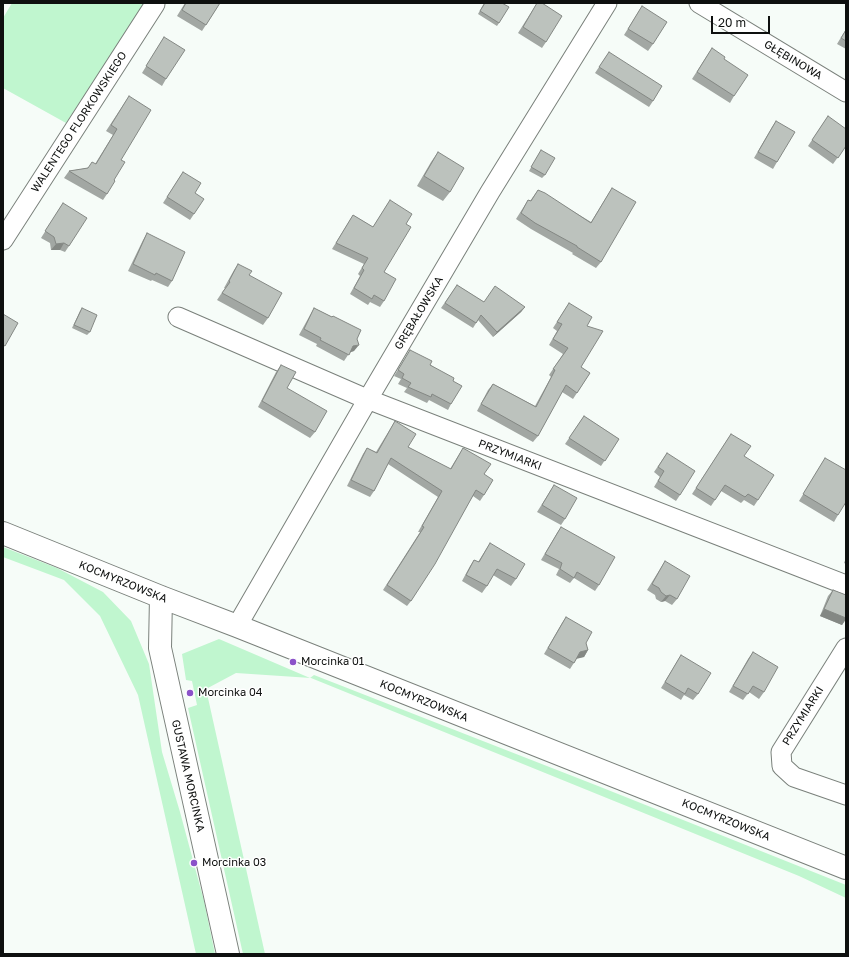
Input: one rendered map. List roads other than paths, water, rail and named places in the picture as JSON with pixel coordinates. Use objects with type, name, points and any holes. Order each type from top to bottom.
[{"type":"main road","name":"KOCMYRZOWSKA","points":[[3,533],[846,868]]},
{"type":"main road","name":"GUSTAWA MORCINKA","points":[[161,597],[160,648],[228,954]]},
{"type":"street","name":"GRĘBAŁOWSKA","points":[[237,626],[490,192],[607,3]]},
{"type":"street","name":"GŁĘBINOWA","points":[[699,3],[846,92]]},
{"type":"street","name":"WALENTEGO FLORKOWSKIEGO","points":[[3,240],[155,4]]},
{"type":"street","name":"PRZYMIARKI","points":[[178,317],[368,399],[846,585]]},
{"type":"street","name":"PRZYMIARKI","points":[[846,648],[781,752],[782,766],[794,777],[846,795]]},
{"type":"place","name":"Morcinka 01","points":[[293,662]]},
{"type":"place","name":"Morcinka 04","points":[[190,693]]},
{"type":"place","name":"Morcinka 03","points":[[194,863]]}]
